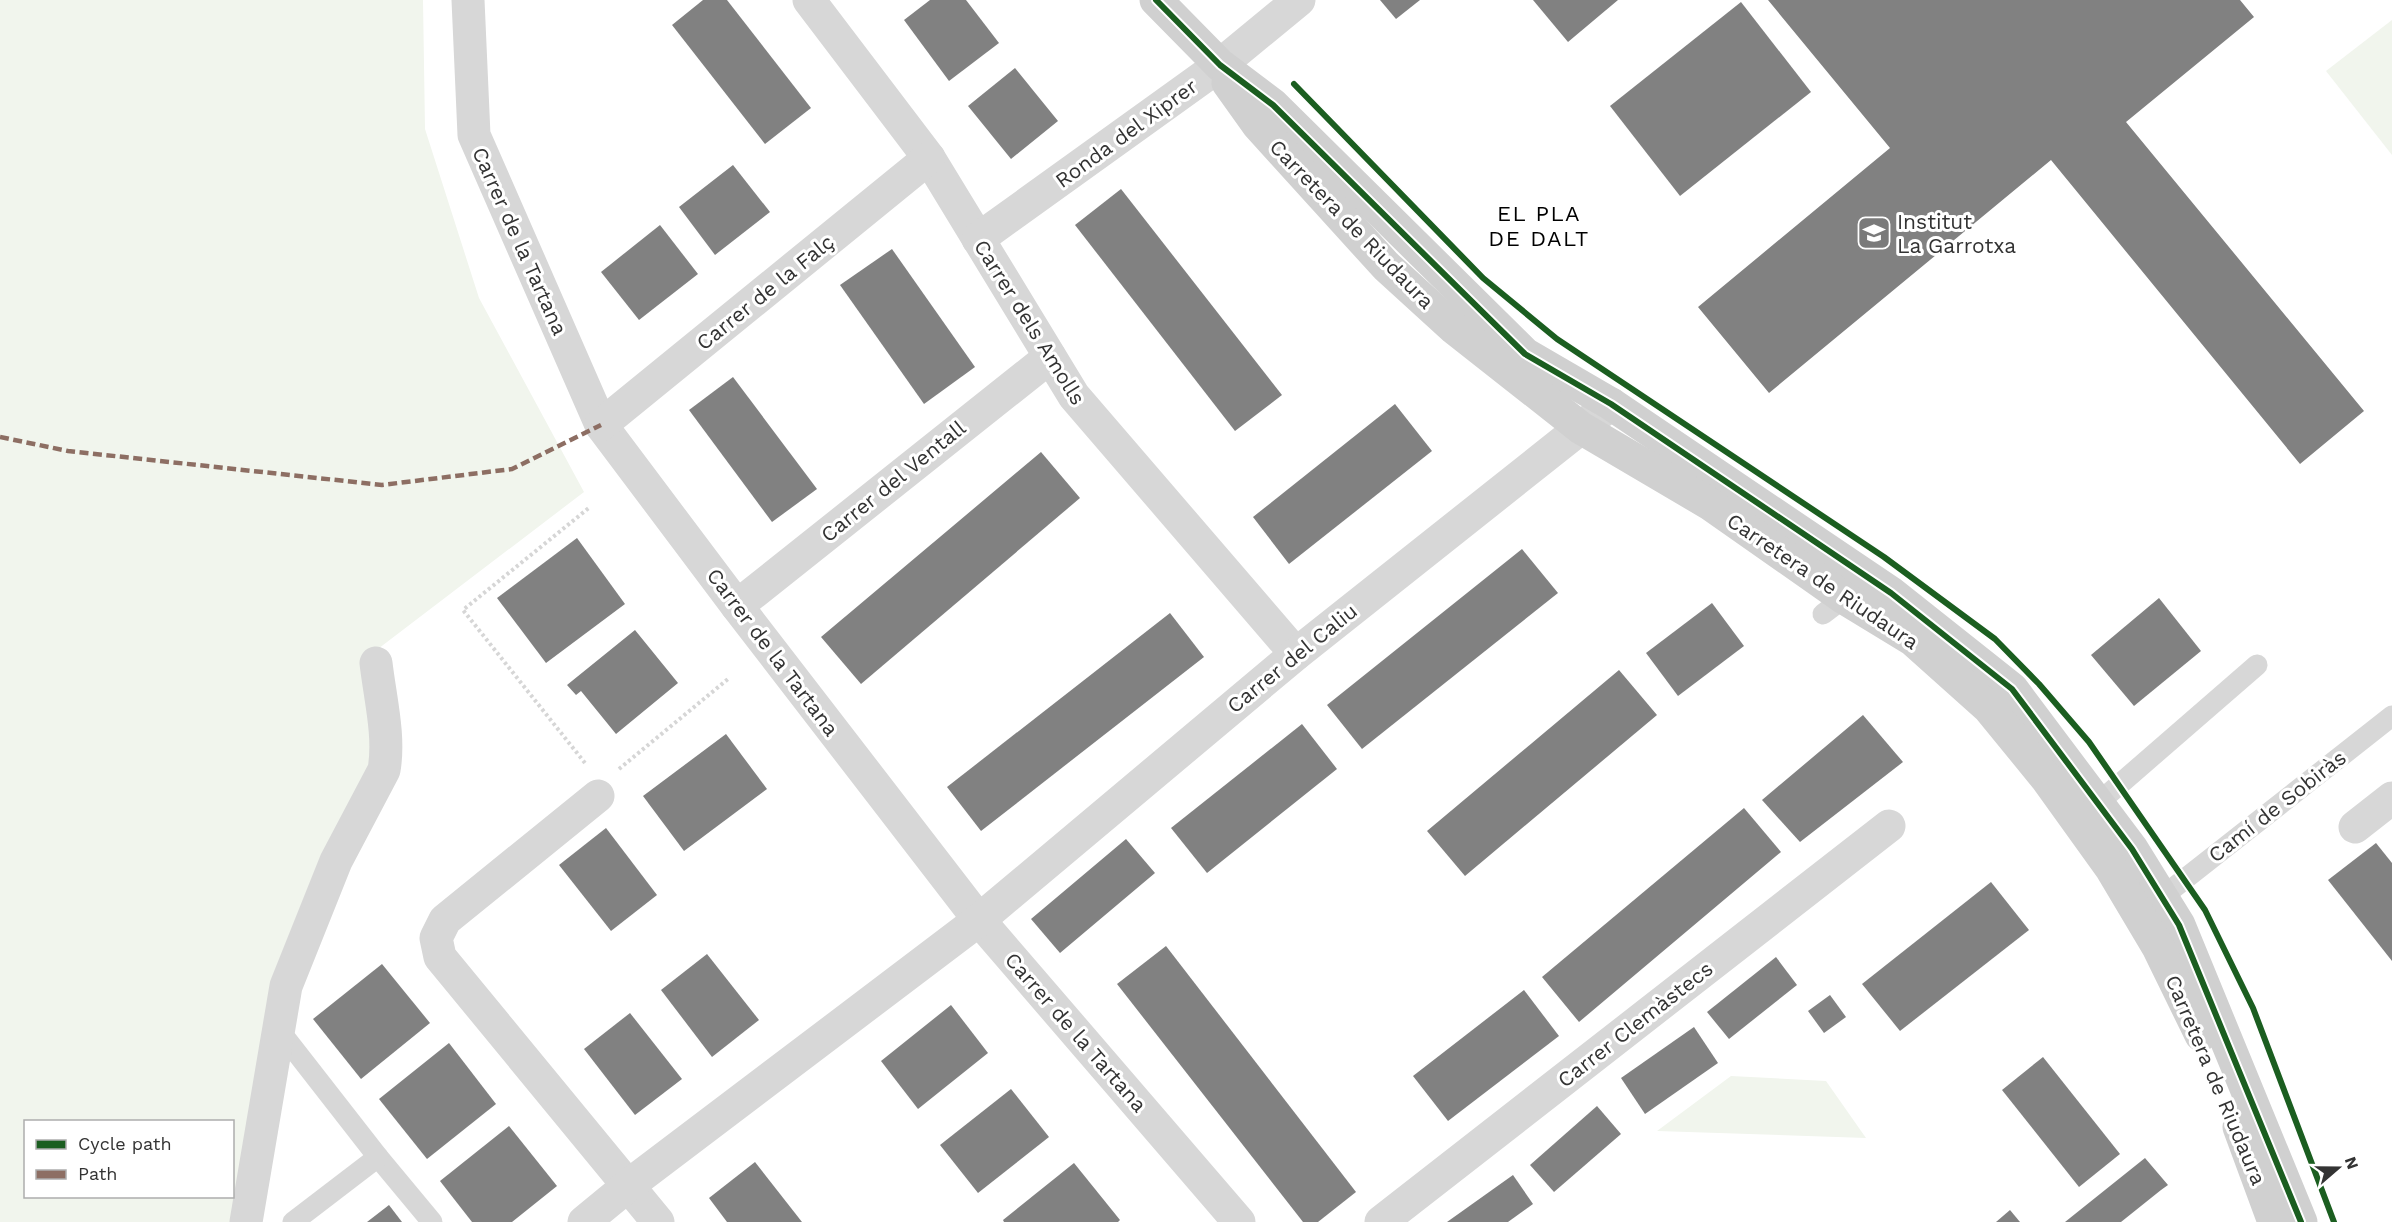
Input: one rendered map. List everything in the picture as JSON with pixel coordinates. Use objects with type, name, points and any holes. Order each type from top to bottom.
[{"type":"street","name":"Carrer de la Tartana","points":[[468,0],[474,135],[601,425],[979,920],[1239,1222]]},
{"type":"street","name":"Carrer dels Amolls","points":[[809,0],[928,159],[1074,396],[1296,654]]},
{"type":"street","name":"Carretera de Riudaura","points":[[1156,0],[1220,65],[1273,105],[1525,354],[1611,404],[1891,592],[2012,689],[2087,813],[2111,868],[2158,947],[2191,1010],[2244,1140],[2274,1222]]},
{"type":"street","name":"Ronda del Xiprer","points":[[978,239],[1220,65],[1299,0]]},
{"type":"street","name":"Carretera de Riudaura","points":[[1220,65],[1230,87],[1258,125],[1386,266],[1454,328],[1581,428],[1710,504],[1834,606],[1913,640],[1989,708],[2047,779],[2132,849],[2179,925],[2301,1222]]},
{"type":"street","name":"Carrer de la Falç","points":[[601,425],[928,159]]},
{"type":"street","name":"Carrer del Ventall","points":[[737,606],[1050,357]]},
{"type":"street","name":"Carrer del Caliu","points":[[584,1222],[629,1185],[979,920],[1296,654],[1611,404]]},
{"type":"street","points":[[246,1222],[286,986],[336,861],[384,770],[386,758],[384,730],[376,663]]},
{"type":"street","points":[[604,786],[445,920],[436,938],[440,957],[658,1222]]},
{"type":"street","points":[[2355,827],[2392,798]]},
{"type":"street","name":"Carrer Clemàstecs","points":[[1380,1222],[1890,826]]},
{"type":"lane","points":[[1834,606],[1850,564]]},
{"type":"lane","points":[[2087,813],[2257,665]]},
{"type":"lane","name":"Camí de Sobiràs","points":[[2162,897],[2392,716]]},
{"type":"lane","points":[[279,1030],[432,1222]]},
{"type":"lane","points":[[293,1222],[378,1157]]},
{"type":"path","points":[[587,765],[463,610],[590,507]]},
{"type":"path","points":[[604,786],[729,679]]},
{"type":"shaded area","points":[[0,0],[423,0],[425,129],[479,298],[584,492],[370,655],[379,787],[282,983],[255,1222],[0,1222]]},
{"type":"shaded area","points":[[2392,20],[2392,155],[2326,71]]},
{"type":"shaded area","points":[[1731,1076],[1826,1081],[1866,1138],[1657,1131]]},
{"type":"building","points":[[703,0],[727,0],[811,108],[765,144],[672,25]]},
{"type":"building","points":[[930,0],[966,0],[999,43],[949,81],[904,20]]},
{"type":"building","points":[[1380,0],[1420,0],[1396,19]]},
{"type":"building","points":[[1533,0],[1618,0],[1568,42]]},
{"type":"building","name":"Institut La Garrotxa","points":[[1768,0],[2240,0],[2254,17],[2126,122],[2364,411],[2300,464],[2051,160],[1769,393],[1698,307],[1890,148]]},
{"type":"building","points":[[1741,2],[1811,92],[1680,196],[1610,106]]},
{"type":"building","points":[[1015,68],[1058,121],[1011,159],[968,106]]},
{"type":"building","points":[[733,165],[770,212],[715,255],[679,207]]},
{"type":"building","points":[[1121,189],[1282,395],[1235,431],[1075,225]]},
{"type":"building","points":[[660,225],[698,274],[639,320],[601,272]]},
{"type":"building","points":[[892,249],[975,367],[924,404],[840,285]]},
{"type":"building","points":[[733,377],[817,489],[772,522],[689,410]]},
{"type":"building","points":[[1395,404],[1432,451],[1289,564],[1253,517]]},
{"type":"building","points":[[1041,452],[1080,498],[861,684],[821,637]]},
{"type":"building","points":[[577,538],[625,604],[546,663],[497,598]]},
{"type":"building","points":[[1522,549],[1558,593],[1362,749],[1327,705]]},
{"type":"building","points":[[2159,598],[2201,651],[2134,706],[2091,655]]},
{"type":"building","points":[[1712,603],[1744,646],[1678,696],[1646,653]]},
{"type":"building","points":[[1170,613],[1204,657],[981,831],[947,787]]},
{"type":"building","points":[[635,630],[678,683],[616,734],[581,691],[576,695],[567,685]]},
{"type":"building","points":[[1619,670],[1657,715],[1465,876],[1427,831]]},
{"type":"building","points":[[1863,715],[1903,762],[1800,842],[1762,800]]},
{"type":"building","points":[[1302,724],[1337,769],[1207,873],[1171,828]]},
{"type":"building","points":[[726,734],[767,789],[684,851],[643,796]]},
{"type":"building","points":[[1744,808],[1781,852],[1579,1022],[1542,977]]},
{"type":"building","points":[[606,828],[657,895],[611,931],[559,865]]},
{"type":"building","points":[[1126,839],[1155,873],[1060,953],[1031,919]]},
{"type":"building","points":[[2376,843],[2392,863],[2392,961],[2328,880]]},
{"type":"building","points":[[1991,882],[2029,930],[1900,1031],[1862,984]]},
{"type":"building","points":[[1166,946],[1356,1192],[1318,1222],[1303,1222],[1117,984]]},
{"type":"building","points":[[707,954],[759,1020],[712,1057],[661,990]]},
{"type":"building","points":[[1776,957],[1797,985],[1729,1039],[1707,1012]]},
{"type":"building","points":[[382,964],[430,1023],[361,1079],[313,1019]]},
{"type":"building","points":[[1524,990],[1559,1036],[1448,1121],[1413,1076]]},
{"type":"building","points":[[1830,995],[1846,1017],[1824,1033],[1808,1011]]},
{"type":"building","points":[[951,1005],[988,1053],[918,1109],[881,1061]]},
{"type":"building","points":[[630,1013],[682,1079],[635,1115],[584,1049]]},
{"type":"building","points":[[1694,1027],[1718,1063],[1645,1114],[1621,1078]]},
{"type":"building","points":[[449,1043],[496,1104],[427,1159],[379,1099]]},
{"type":"building","points":[[2043,1057],[2120,1154],[2079,1187],[2002,1090]]},
{"type":"building","points":[[1011,1089],[1049,1137],[978,1193],[940,1145]]},
{"type":"building","points":[[1597,1106],[1621,1134],[1554,1192],[1530,1165]]},
{"type":"building","points":[[509,1126],[557,1186],[512,1222],[472,1222],[440,1181]]},
{"type":"building","points":[[2145,1158],[2168,1185],[2121,1222],[2065,1222]]},
{"type":"building","points":[[755,1162],[802,1222],[727,1222],[709,1198]]},
{"type":"building","points":[[1074,1163],[1120,1220],[1118,1222],[1004,1222],[1003,1220]]},
{"type":"building","points":[[1513,1175],[1533,1204],[1508,1222],[1447,1222]]},
{"type":"building","points":[[389,1205],[402,1222],[367,1222]]},
{"type":"building","points":[[2010,1210],[2020,1222],[1996,1222]]},
{"type":"marked path","points":[[0,437],[68,451],[382,485],[512,469],[601,425]]},
{"type":"cycle path","points":[[1156,0],[1220,65],[1273,105],[1525,354],[1611,404],[1891,593],[2012,689],[2132,849],[2179,925],[2301,1222]]},
{"type":"cycle path","points":[[1294,84],[1483,278],[1557,339],[1884,557],[1995,639],[2039,684],[2089,742],[2205,910],[2253,1008],[2334,1222]]},
{"type":"place","name":"Institut La Garrotxa","points":[[1874,233]]},
{"type":"district","name":"EL PLA DE DALT","points":[[1539,226]]}]
